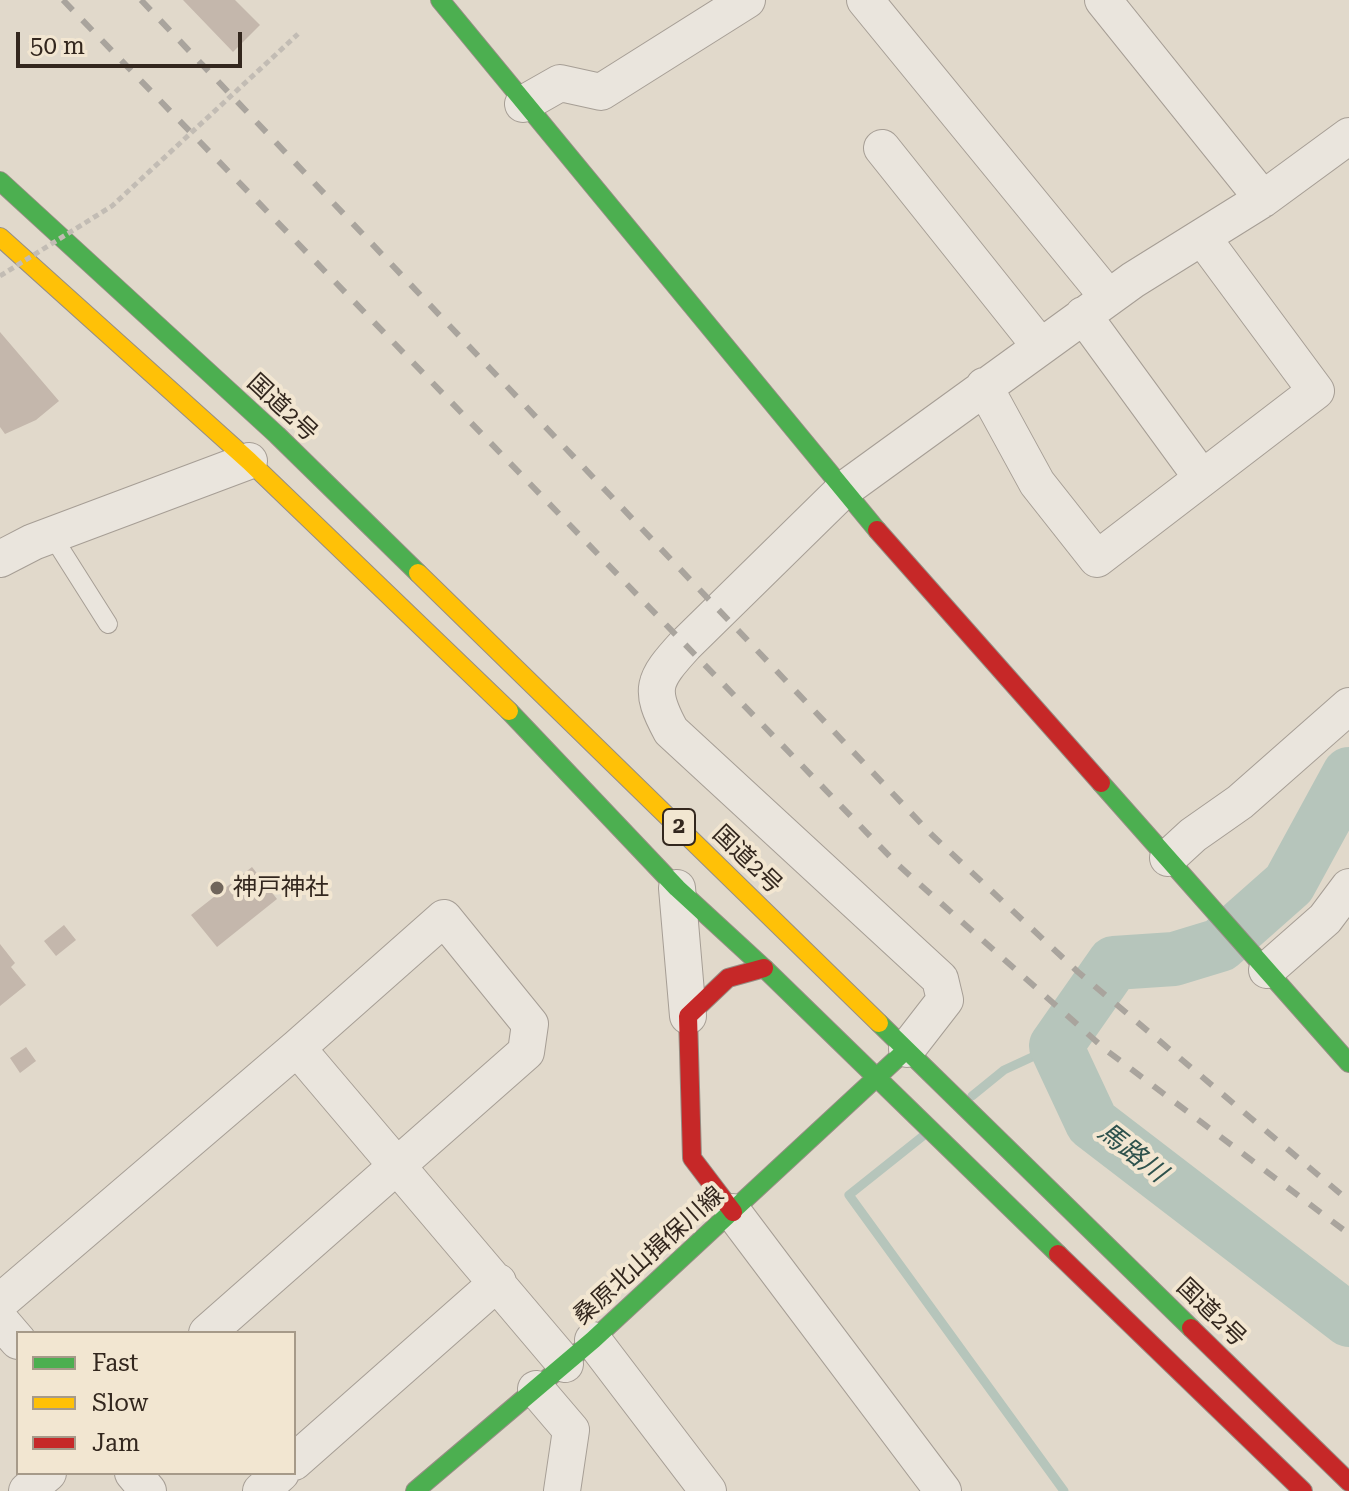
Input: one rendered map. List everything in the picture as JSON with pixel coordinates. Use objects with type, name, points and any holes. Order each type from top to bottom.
[{"type":"main road","points":[[440,0],[842,491],[1349,1063]]},
{"type":"main road","name":"国道2号","points":[[0,181],[277,435],[1349,1482]]},
{"type":"main road","name":"2","points":[[0,237],[249,461],[490,691],[677,888],[764,968],[1303,1491]]},
{"type":"main road","points":[[733,1212],[692,1158],[688,1016],[728,978],[764,968]]},
{"type":"main road","name":"桑原北山揖保川線","points":[[415,1491],[593,1340],[907,1049]]},
{"type":"street","points":[[523,104],[560,83],[601,92],[747,0]]},
{"type":"street","points":[[865,0],[1096,306],[1202,478]]},
{"type":"street","points":[[1103,0],[1263,199]]},
{"type":"street","points":[[907,1049],[945,1000],[940,979],[671,731],[656,704],[657,685],[667,665],[842,491],[1096,306],[1263,199],[1349,136]]},
{"type":"street","points":[[882,148],[1040,346]]},
{"type":"street","points":[[984,386],[1037,483],[1097,559],[1316,391],[1202,237]]},
{"type":"street","points":[[0,559],[51,534],[249,461]]},
{"type":"street","points":[[1172,863],[1193,835],[1240,802],[1349,706]]},
{"type":"street","points":[[1261,964],[1325,919],[1349,887]]},
{"type":"street","points":[[677,888],[688,1016]]},
{"type":"street","points":[[0,1302],[444,918],[530,1024],[526,1052],[209,1331]]},
{"type":"street","points":[[297,1048],[565,1364]]},
{"type":"street","points":[[733,1212],[943,1491]]},
{"type":"street","points":[[296,1460],[498,1282]]},
{"type":"street","points":[[0,1320],[16,1339]]},
{"type":"street","points":[[593,1340],[708,1491]]},
{"type":"street","points":[[536,1389],[571,1430],[562,1491]]},
{"type":"street","points":[[27,1491],[46,1475]]},
{"type":"street","points":[[135,1475],[148,1491]]},
{"type":"street","points":[[261,1491],[279,1475]]},
{"type":"lane","points":[[51,534],[108,624]]},
{"type":"path","points":[[0,276],[112,206],[298,34]]},
{"type":"building","points":[[183,0],[235,0],[260,25],[233,52]]},
{"type":"building","points":[[0,332],[59,401],[36,420],[5,434],[0,427]]},
{"type":"building","points":[[252,867],[277,899],[217,947],[191,915]]},
{"type":"building","points":[[64,925],[76,940],[56,956],[44,941]]},
{"type":"building","points":[[0,944],[15,963],[11,967],[26,985],[0,1006]]},
{"type":"building","points":[[26,1047],[36,1061],[20,1073],[10,1058]]},
{"type":"waterway","name":"馬路川","points":[[1349,774],[1289,884],[1220,945],[1174,959],[1114,963],[1056,1046],[1092,1123],[1349,1320]]},
{"type":"waterway","points":[[972,1096],[1004,1070],[1056,1046]]},
{"type":"waterway","points":[[923,1136],[849,1195],[1064,1491]]},
{"type":"railway","points":[[63,0],[897,864],[1106,1050],[1349,1234]]},
{"type":"railway","points":[[141,0],[932,835],[1078,972],[1349,1201]]},
{"type":"traffic: fast","points":[[440,0],[877,530]]},
{"type":"traffic: fast","points":[[0,181],[277,435],[418,573]]},
{"type":"traffic: fast","points":[[509,711],[677,888],[764,968],[1058,1254]]},
{"type":"traffic: fast","points":[[1101,783],[1349,1063]]},
{"type":"traffic: fast","points":[[879,1023],[1191,1328]]},
{"type":"traffic: fast","points":[[415,1491],[593,1340],[904,1052]]},
{"type":"traffic: slow","points":[[0,237],[249,461],[509,711]]},
{"type":"traffic: slow","points":[[418,573],[879,1023]]},
{"type":"traffic: jam","points":[[877,530],[1101,783]]},
{"type":"traffic: jam","points":[[733,1212],[692,1158],[688,1016],[728,978],[764,968]]},
{"type":"traffic: jam","points":[[1058,1254],[1303,1491]]},
{"type":"traffic: jam","points":[[1191,1328],[1349,1482]]},
{"type":"place","name":"神戸神社","points":[[217,888]]}]
